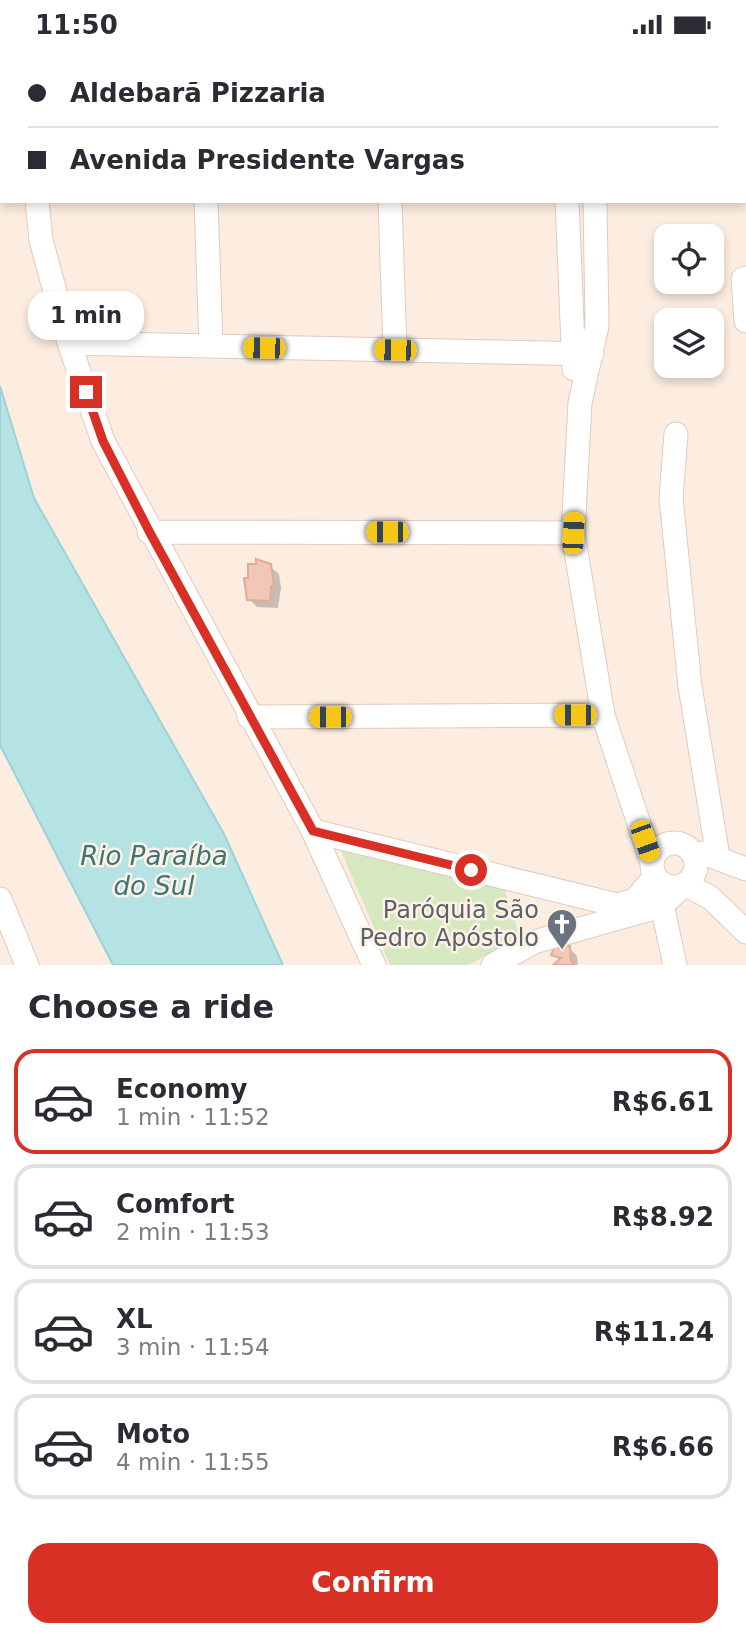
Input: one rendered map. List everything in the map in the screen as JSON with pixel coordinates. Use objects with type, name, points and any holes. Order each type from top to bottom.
[{"type":"street","points":[[37,203],[41,240],[69,344],[103,441],[249,717],[313,831],[374,965]]},
{"type":"street","points":[[206,203],[211,346]]},
{"type":"street","points":[[390,203],[395,350]]},
{"type":"street","points":[[567,203],[581,354],[573,533],[603,715],[654,872],[675,965]]},
{"type":"street","points":[[581,354],[597,325],[595,203]]},
{"type":"street","points":[[746,278],[743,279],[746,321]]},
{"type":"street","points":[[69,344],[581,354]]},
{"type":"street","points":[[493,965],[534,942],[661,906],[693,876],[695,853],[690,686],[671,498],[676,434]]},
{"type":"street","points":[[149,531],[573,533]]},
{"type":"street","points":[[249,717],[603,715]]},
{"type":"street","points":[[630,798],[658,832],[695,853],[744,868]]},
{"type":"street","points":[[313,831],[617,905],[635,900],[654,872],[658,851],[695,853]]},
{"type":"street","points":[[695,853],[710,892],[746,932]]},
{"type":"street","points":[[710,892],[718,873],[744,868]]},
{"type":"street","points":[[654,872],[670,887],[684,885],[710,892]]},
{"type":"street","points":[[0,899],[27,965]]},
{"type":"green space","points":[[338,844],[503,885],[520,936],[469,965],[390,965]]},
{"type":"water","name":"Rio Paraíba do Sul","points":[[0,386],[34,498],[224,834],[283,965],[113,965],[0,745]]},
{"type":"building","points":[[256,559],[271,564],[274,586],[271,586],[270,601],[247,600],[244,578],[248,578],[248,564],[256,564]]},
{"type":"building","name":"Paróquia São Pedro Apóstolo","points":[[556,943],[570,946],[571,961],[575,965],[553,965],[561,958],[551,955]]},
{"type":"place","name":"Paróquia São Pedro Apóstolo","points":[[562,951]]},
{"type":"route","points":[[86,392],[103,441],[149,531],[313,831],[471,870]]}]
